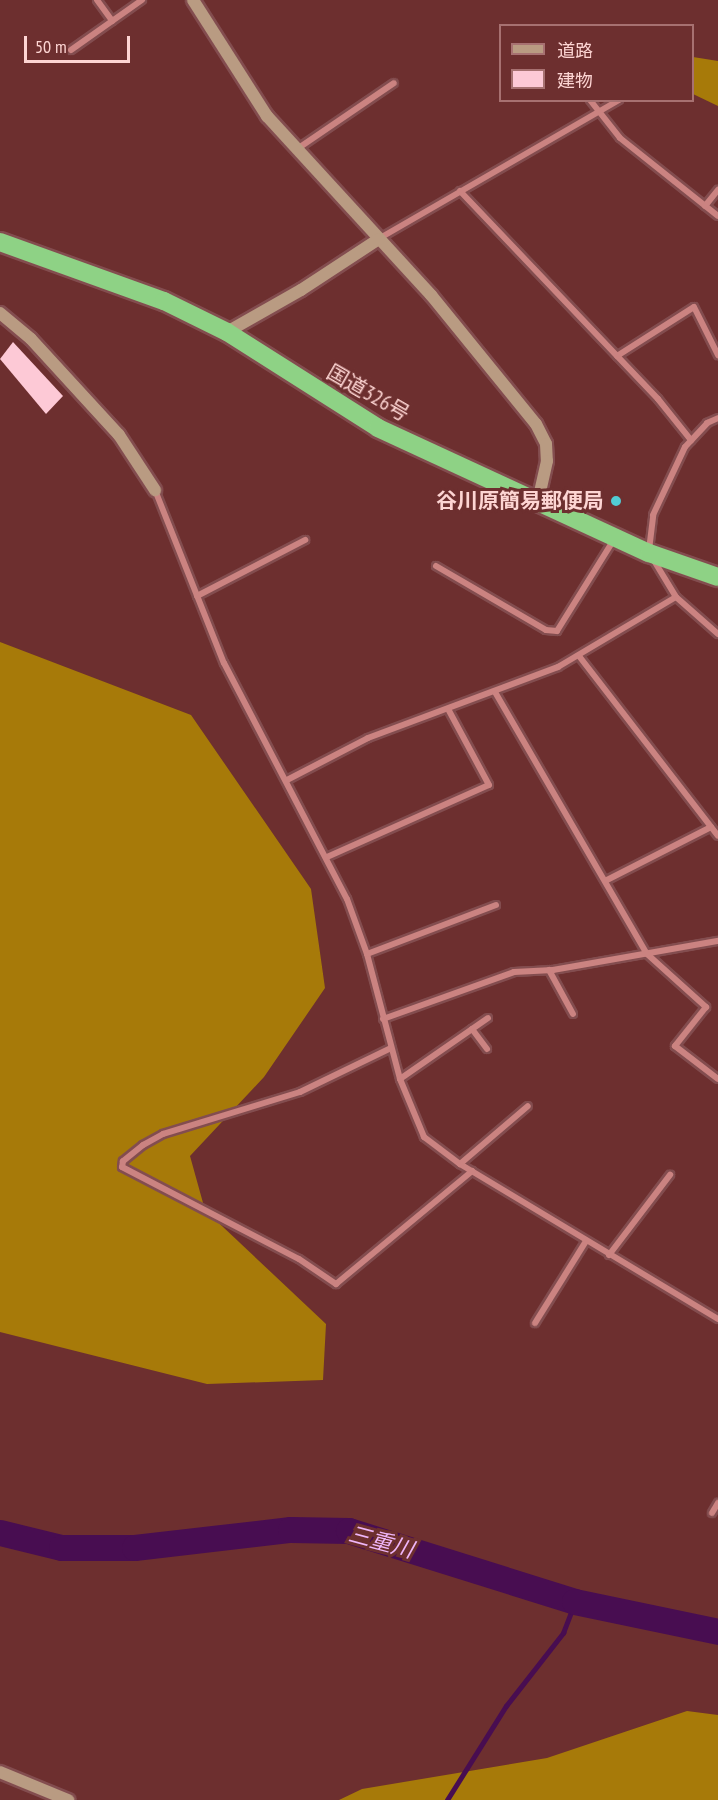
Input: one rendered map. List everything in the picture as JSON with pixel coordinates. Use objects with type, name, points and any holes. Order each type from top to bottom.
[{"type":"highway","name":"国道326号","points":[[1,245],[106,278],[227,332],[378,428],[649,553],[718,577]]},
{"type":"street","points":[[97,0],[112,21]]},
{"type":"street","points":[[71,50],[142,0]]},
{"type":"street","points":[[193,0],[267,116],[431,295],[536,424],[546,444],[547,461],[537,501]]},
{"type":"street","points":[[297,149],[394,83]]},
{"type":"street","points":[[592,102],[620,138],[718,216]]},
{"type":"street","points":[[227,332],[301,291],[379,239],[614,102]]},
{"type":"street","points":[[705,206],[718,190]]},
{"type":"street","points":[[460,191],[617,356],[691,440]]},
{"type":"street","points":[[617,356],[694,307],[718,355]]},
{"type":"street","points":[[0,313],[31,339],[119,435],[155,490],[224,663],[327,857],[367,954],[400,1079],[424,1137],[460,1164],[718,1319]]},
{"type":"street","points":[[718,418],[707,423],[691,440],[653,515],[649,553],[676,597],[718,634]]},
{"type":"street","points":[[436,566],[546,630],[557,631],[616,538]]},
{"type":"street","points":[[197,596],[305,540]]},
{"type":"street","points":[[287,780],[368,738],[495,692],[579,656],[676,597]]},
{"type":"street","points":[[579,656],[718,836]]},
{"type":"street","points":[[495,692],[646,953],[706,1007],[675,1046],[718,1079]]},
{"type":"street","points":[[327,857],[489,785],[448,709]]},
{"type":"street","points":[[605,881],[711,827]]},
{"type":"street","points":[[367,954],[496,905]]},
{"type":"street","points":[[383,1019],[489,978],[718,941]]},
{"type":"street","points":[[549,970],[573,1014]]},
{"type":"street","points":[[400,1079],[488,1018]]},
{"type":"street","points":[[472,1029],[487,1049]]},
{"type":"street","points":[[391,1048],[300,1092],[163,1134],[143,1145],[123,1161],[122,1167],[299,1259],[336,1284],[472,1171]]},
{"type":"street","points":[[460,1164],[528,1106]]},
{"type":"street","points":[[609,1255],[670,1175]]},
{"type":"street","points":[[535,1323],[586,1241]]},
{"type":"street","points":[[712,1513],[718,1503]]},
{"type":"street","points":[[0,1772],[68,1800]]},
{"type":"shaded area","points":[[694,57],[718,61],[718,106],[694,94]]},
{"type":"shaded area","points":[[0,642],[191,715],[311,889],[325,988],[264,1077],[190,1156],[205,1210],[326,1324],[323,1380],[207,1384],[0,1332]]},
{"type":"shaded area","points":[[687,1711],[718,1715],[718,1800],[339,1800],[362,1789],[547,1758]]},
{"type":"building","points":[[13,342],[63,396],[46,414],[0,359]]},
{"type":"waterway","name":"三重川","points":[[0,1533],[62,1548],[135,1548],[291,1530],[349,1531],[575,1602],[718,1632]]},
{"type":"waterway","points":[[447,1800],[506,1706],[563,1633],[575,1602]]},
{"type":"place","name":"谷川原簡易郵便局","points":[[616,501]]}]
